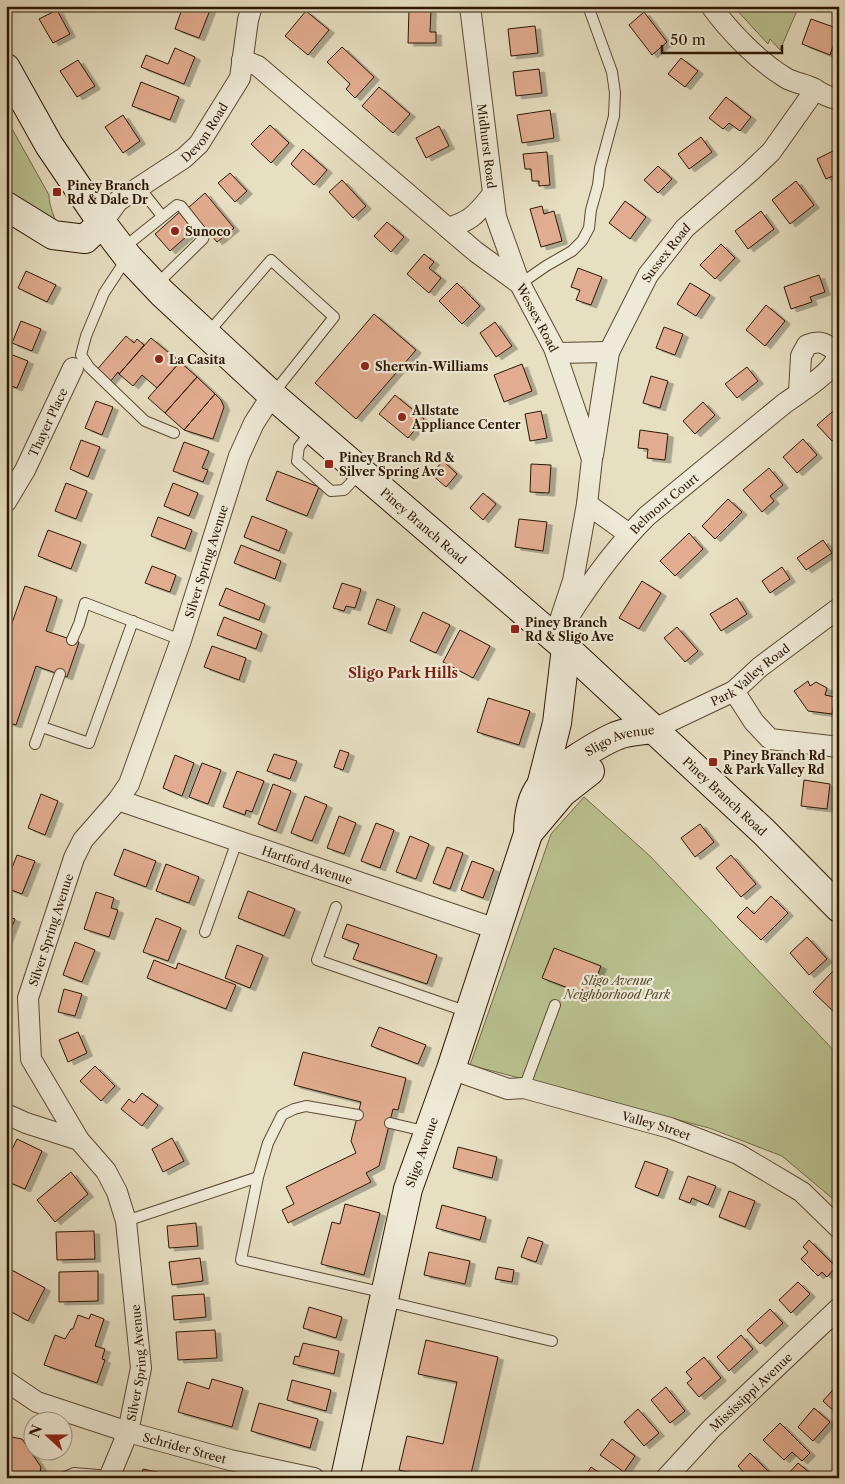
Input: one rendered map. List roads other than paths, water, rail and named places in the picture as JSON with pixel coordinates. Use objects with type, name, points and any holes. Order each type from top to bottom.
[{"type":"street","name":"Devon Road","points":[[102,223],[118,201],[184,158],[199,144],[240,78],[248,20],[252,6]]},
{"type":"street","name":"Midhurst Road","points":[[470,6],[492,195],[496,217],[520,284]]},
{"type":"street","points":[[711,6],[726,27],[771,68],[788,79],[815,90],[824,96],[839,100]]},
{"type":"street","name":"Wessex Road","points":[[242,60],[258,66],[476,252],[520,284],[556,353],[592,459],[587,504],[560,643]]},
{"type":"street","name":"Piney Branch Road","points":[[6,68],[49,145],[102,223],[125,254],[155,286],[272,395],[560,643],[764,832],[839,908]]},
{"type":"street","name":"Sussex Road","points":[[592,459],[609,352],[648,275],[685,228],[771,152],[815,90]]},
{"type":"street","points":[[448,228],[466,222],[476,214],[492,195]]},
{"type":"street","points":[[6,206],[53,235],[85,239],[102,223]]},
{"type":"street","points":[[556,353],[609,352]]},
{"type":"street","name":"Thayer Place","points":[[6,502],[25,470],[73,368]]},
{"type":"street","name":"Belmont Court","points":[[560,643],[589,584],[629,534],[654,510],[785,402],[799,394]]},
{"type":"street","name":"Silver Spring Avenue","points":[[110,1477],[128,1432],[140,1368],[126,1221],[117,1192],[106,1171],[79,1140],[31,1059],[28,998],[74,858],[83,840],[118,800],[129,784],[181,640],[240,456],[254,423],[272,395]]},
{"type":"street","points":[[587,504],[629,534]]},
{"type":"street","name":"Park Valley Road","points":[[654,729],[734,691],[760,667],[839,608]]},
{"type":"street","points":[[540,786],[557,723],[560,643]]},
{"type":"street","points":[[734,691],[754,722],[770,739],[839,747]]},
{"type":"street","name":"Sligo Avenue","points":[[345,1478],[408,1189],[451,1069],[528,834],[528,815],[532,802],[540,786],[584,754],[618,735],[654,729]]},
{"type":"street","name":"Sligo Avenue","points":[[528,834],[540,822],[562,793],[576,781],[654,729]]},
{"type":"street","name":"Hartford Avenue","points":[[118,800],[496,929]]},
{"type":"street","name":"Valley Street","points":[[451,1069],[508,1089],[524,1088],[670,1128],[738,1154],[802,1192],[839,1228]]},
{"type":"street","points":[[6,1114],[26,1123],[79,1140]]},
{"type":"street","name":"Mississippi Avenue","points":[[666,1478],[711,1429],[839,1308]]},
{"type":"street","name":"Schrider Street","points":[[6,1381],[37,1402],[242,1470],[314,1478]]},
{"type":"lane","points":[[520,284],[572,251],[582,241],[589,228],[600,168],[614,116],[615,93],[612,72],[588,6]]},
{"type":"lane","points":[[140,187],[162,216]]},
{"type":"lane","points":[[155,286],[203,239],[204,235],[180,206],[176,204],[125,254],[104,292],[86,336],[81,355],[89,368],[145,421],[174,433]]},
{"type":"lane","points":[[206,335],[271,260],[334,316],[272,395]]},
{"type":"lane","points":[[72,640],[85,603],[181,640]]},
{"type":"lane","points":[[42,726],[89,742],[133,621]]},
{"type":"lane","points":[[35,744],[60,674]]},
{"type":"lane","points":[[205,932],[237,841]]},
{"type":"lane","points":[[336,907],[318,960],[469,1012]]},
{"type":"lane","points":[[524,1088],[555,1005]]},
{"type":"lane","points":[[358,1115],[306,1106],[282,1115],[268,1143],[258,1177],[241,1260],[552,1341]]},
{"type":"lane","points":[[390,1123],[428,1132]]},
{"type":"lane","points":[[126,1221],[258,1177]]},
{"type":"lane","points":[[63,1478],[74,1473],[110,1477]]},
{"type":"place","name":"Piney Branch Rd & Dale Dr","points":[[57,192]]},
{"type":"place","name":"Sunoco","points":[[175,231]]},
{"type":"place","name":"La Casita","points":[[159,359]]},
{"type":"place","name":"Sherwin-Williams","points":[[365,366]]},
{"type":"place","name":"Allstate Appliance Center","points":[[402,417]]},
{"type":"place","name":"Piney Branch Rd & Silver Spring Ave","points":[[329,464]]},
{"type":"place","name":"Piney Branch Rd & Sligo Ave","points":[[515,629]]},
{"type":"place","name":"Piney Branch Rd & Park Valley Rd","points":[[713,762]]},
{"type":"district","name":"Sligo Park Hills","points":[[403,673]]},
{"type":"park label","name":"Sligo Avenue Neighborhood Park","points":[[617,987]]}]
